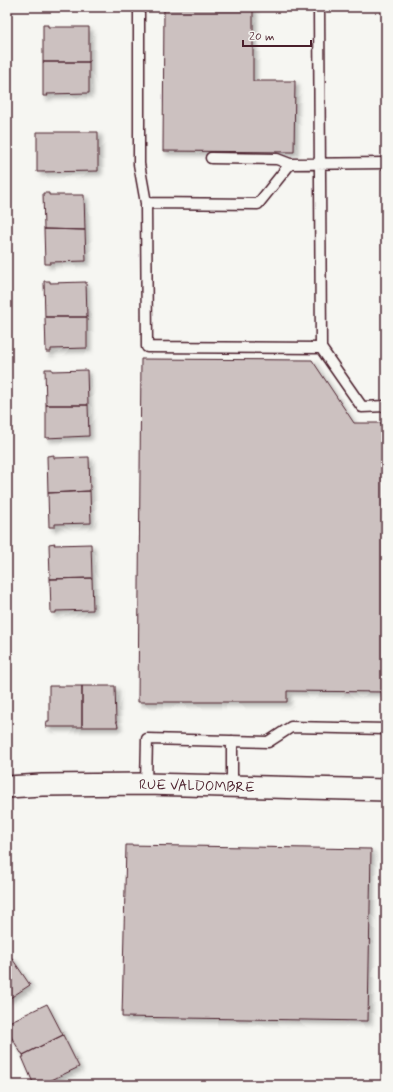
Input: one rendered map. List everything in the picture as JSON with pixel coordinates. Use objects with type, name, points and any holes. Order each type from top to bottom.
[{"type":"street","name":"RUE VALDOMBRE","points":[[7,787],[42,785],[146,784],[386,790]]},
{"type":"lane","points":[[139,7],[139,164],[146,203],[147,346],[321,348]]},
{"type":"lane","points":[[319,7],[321,348],[362,407],[386,406]]},
{"type":"lane","points":[[210,158],[278,159],[290,164],[386,163]]},
{"type":"lane","points":[[146,203],[258,204],[290,164]]},
{"type":"lane","points":[[146,784],[147,739],[268,742],[291,728],[386,729]]},
{"type":"lane","points":[[232,741],[232,787]]},
{"type":"building","points":[[164,7],[253,7],[253,81],[295,81],[294,152],[163,151]]},
{"type":"building","points":[[43,25],[48,25],[48,27],[89,27],[89,62],[43,62]]},
{"type":"building","points":[[43,62],[89,62],[89,93],[47,94],[48,96],[43,96]]},
{"type":"building","points":[[37,132],[98,132],[98,171],[37,172]]},
{"type":"building","points":[[43,193],[49,193],[49,195],[84,195],[85,230],[44,229]]},
{"type":"building","points":[[44,229],[85,230],[86,261],[50,262],[50,264],[45,264]]},
{"type":"building","points":[[44,281],[50,281],[50,283],[86,282],[87,317],[45,317]]},
{"type":"building","points":[[45,317],[87,317],[87,348],[51,349],[51,352],[46,352]]},
{"type":"building","points":[[141,359],[312,360],[354,423],[386,423],[386,692],[287,691],[287,702],[138,702]]},
{"type":"building","points":[[45,369],[52,369],[52,371],[87,370],[88,405],[46,405]]},
{"type":"building","points":[[46,405],[88,405],[89,436],[46,438]]},
{"type":"building","points":[[54,455],[54,458],[89,457],[90,491],[48,493],[47,456]]},
{"type":"building","points":[[90,491],[91,523],[55,524],[55,527],[49,527],[48,493]]},
{"type":"building","points":[[55,543],[54,545],[91,544],[92,578],[50,579],[49,544]]},
{"type":"building","points":[[92,578],[93,610],[56,611],[56,613],[51,613],[50,579]]},
{"type":"building","points":[[49,686],[82,686],[82,727],[46,727],[47,721],[49,721]]},
{"type":"building","points":[[82,686],[115,686],[116,722],[118,727],[82,727]]},
{"type":"building","points":[[126,845],[371,849],[368,1021],[122,1017]]},
{"type":"building","points":[[11,957],[30,985],[7,1000],[7,960]]},
{"type":"building","points":[[47,1004],[63,1035],[23,1055],[7,1030],[7,1023]]},
{"type":"building","points":[[63,1035],[79,1067],[41,1085],[34,1085],[22,1057],[24,1057],[23,1055]]}]
